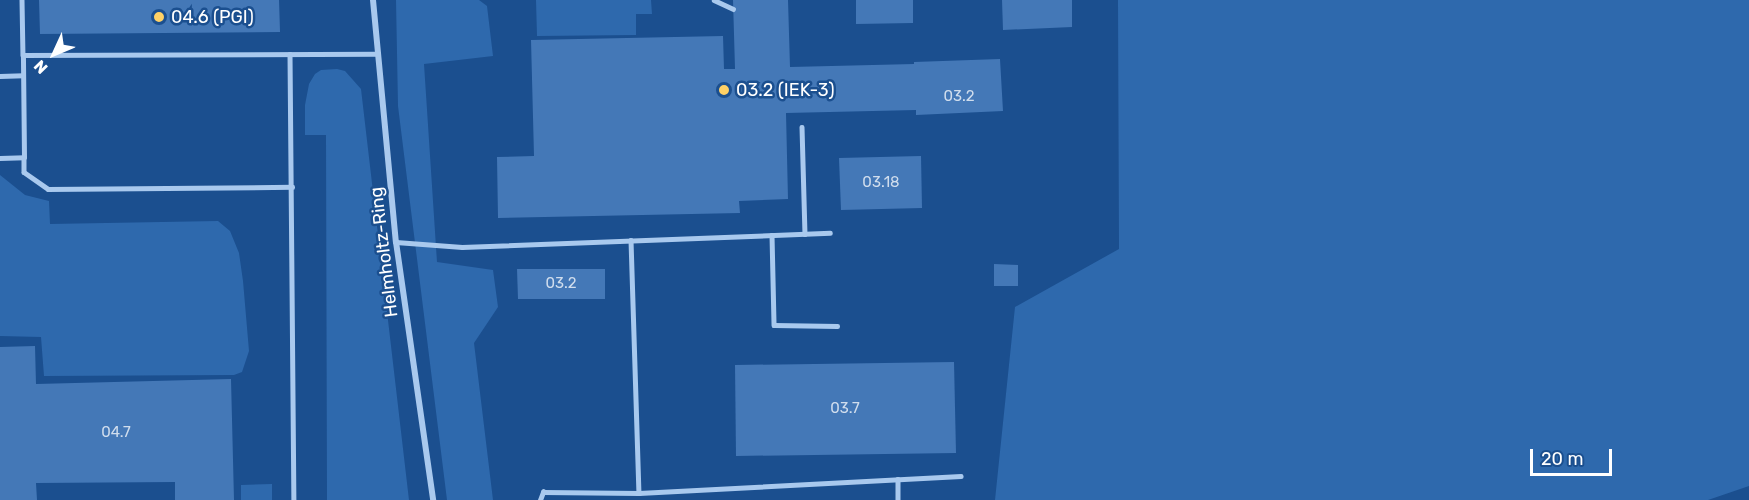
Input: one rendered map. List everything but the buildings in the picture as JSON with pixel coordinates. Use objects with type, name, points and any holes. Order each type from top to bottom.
[{"type":"street","name":"Helmholtz-Ring","points":[[373,0],[396,242],[433,500]]},
{"type":"lane","points":[[22,0],[24,172],[48,189],[292,187]]},
{"type":"lane","points":[[714,0],[733,9]]},
{"type":"lane","points":[[290,54],[294,500]]},
{"type":"lane","points":[[23,55],[378,54]]},
{"type":"lane","points":[[0,76],[23,75]]},
{"type":"lane","points":[[802,127],[805,234]]},
{"type":"lane","points":[[0,158],[24,158]]},
{"type":"lane","points":[[396,242],[462,247],[830,233]]},
{"type":"lane","points":[[772,236],[774,325],[837,326]]},
{"type":"lane","points":[[631,240],[639,493]]},
{"type":"lane","points":[[540,500],[543,492],[639,493],[961,476]]},
{"type":"lane","points":[[898,479],[898,500]]},
{"type":"shaded area","points":[[396,0],[479,0],[487,6],[493,56],[424,64],[437,262],[493,270],[498,307],[474,343],[493,500],[447,500],[398,106]]},
{"type":"shaded area","points":[[536,0],[651,0],[652,14],[636,14],[636,35],[537,36]]},
{"type":"shaded area","points":[[1118,0],[1749,0],[1749,486],[1708,500],[995,500],[1015,307],[1119,249]]},
{"type":"shaded area","points":[[321,70],[345,71],[361,89],[409,500],[327,500],[326,135],[305,135],[305,105],[309,84],[315,74]]},
{"type":"shaded area","points":[[0,175],[25,195],[49,201],[50,224],[218,221],[230,231],[239,253],[249,351],[242,372],[234,375],[44,376],[41,337],[0,336]]},
{"type":"shaded area","points":[[272,484],[272,500],[241,500],[241,485]]},
{"type":"place","name":"04.6 (PGI)","points":[[159,17]]},
{"type":"place","name":"03.2 (IEK-3)","points":[[724,90]]}]
